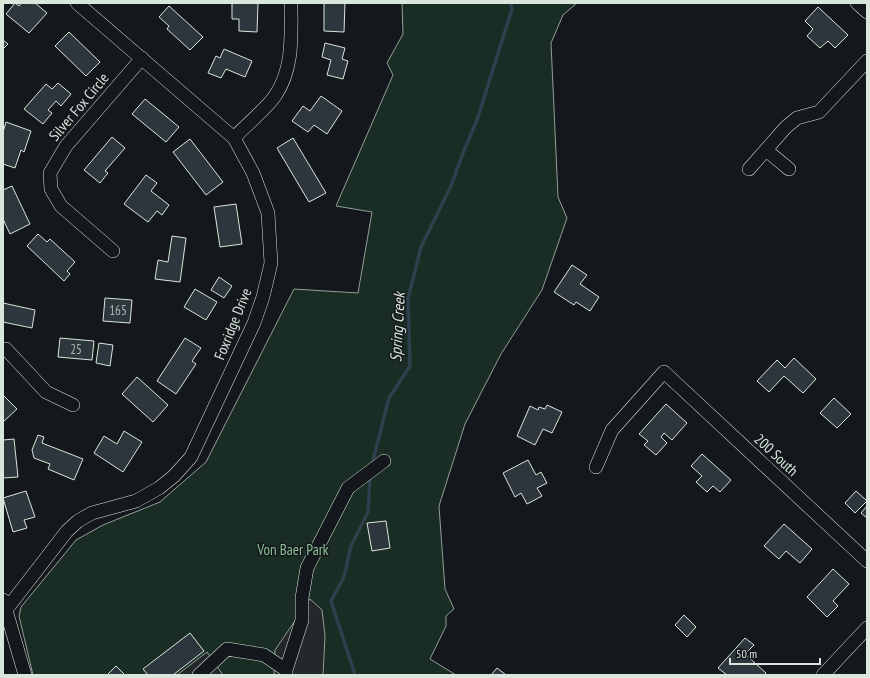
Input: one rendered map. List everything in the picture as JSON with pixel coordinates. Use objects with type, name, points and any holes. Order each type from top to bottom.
[{"type":"street","name":"Foxridge Drive","points":[[5,605],[78,521],[92,513],[136,501],[159,488],[174,476],[191,456],[254,322],[263,297],[271,262],[268,213],[253,173],[234,138],[77,3]]},
{"type":"street","points":[[234,138],[274,96],[285,77],[291,53],[291,3]]},
{"type":"street","points":[[857,3],[867,12]]},
{"type":"street","name":"Silver Fox Circle","points":[[113,250],[62,206],[51,189],[50,173],[66,146],[142,58]]},
{"type":"street","points":[[749,169],[786,127],[797,118],[819,112],[867,61]]},
{"type":"street","points":[[766,150],[789,169]]},
{"type":"street","points":[[3,349],[6,349],[46,392],[73,405]]},
{"type":"street","name":"200 South","points":[[596,467],[612,430],[664,372],[867,561]]},
{"type":"street","points":[[199,675],[226,649],[264,655],[286,673],[302,620],[302,598],[307,568],[348,488],[384,461]]},
{"type":"street","points":[[5,605],[25,675]]},
{"type":"street","points":[[823,675],[867,628]]},
{"type":"green space","name":"Von Baer Park","points":[[402,3],[577,3],[563,15],[551,43],[558,197],[567,218],[542,290],[501,354],[465,424],[439,506],[445,589],[454,609],[446,616],[446,626],[430,659],[456,675],[33,675],[19,616],[21,607],[76,540],[103,525],[160,502],[206,462],[294,289],[358,293],[372,212],[336,206],[393,75],[387,63],[403,34]]},
{"type":"shaded area","points":[[310,599],[322,610],[325,636],[323,675],[274,675],[275,650]]},
{"type":"shaded area","points":[[207,652],[223,675],[177,675]]},
{"type":"building","points":[[15,3],[19,6],[21,3],[35,3],[47,13],[29,33],[6,14]]},
{"type":"building","points":[[232,3],[258,3],[257,32],[239,31],[239,19],[232,19]]},
{"type":"building","points":[[324,3],[345,3],[344,32],[324,31]]},
{"type":"building","points":[[169,6],[203,37],[190,50],[167,29],[169,26],[159,17]]},
{"type":"building","points":[[818,7],[848,35],[835,48],[828,41],[820,48],[807,36],[813,29],[805,21]]},
{"type":"building","points":[[69,32],[100,62],[86,76],[55,46]]},
{"type":"building","points":[[3,40],[8,44],[3,49]]},
{"type":"building","points":[[325,43],[345,48],[342,59],[348,61],[343,79],[327,75],[331,60],[322,57]]},
{"type":"building","points":[[224,49],[252,61],[245,77],[226,69],[221,78],[208,73],[216,56],[220,58]]},
{"type":"building","points":[[58,83],[71,94],[61,106],[56,101],[48,110],[52,113],[43,124],[24,109],[46,84],[52,89]]},
{"type":"building","points":[[321,96],[342,111],[327,134],[314,125],[308,132],[292,121],[303,106],[310,111]]},
{"type":"building","points":[[145,99],[179,127],[166,142],[132,114]]},
{"type":"building","points":[[6,122],[31,131],[24,152],[21,150],[15,168],[3,164],[3,132]]},
{"type":"building","points":[[112,137],[125,148],[105,171],[108,173],[100,183],[84,170]]},
{"type":"building","points":[[293,138],[326,193],[309,202],[277,148]]},
{"type":"building","points":[[190,139],[223,182],[206,195],[173,152]]},
{"type":"building","points":[[146,175],[157,183],[151,191],[169,205],[162,215],[157,211],[148,222],[124,204]]},
{"type":"building","points":[[12,186],[30,224],[10,234],[3,219],[3,190]]},
{"type":"building","points":[[236,204],[242,244],[220,247],[214,207]]},
{"type":"building","points":[[38,234],[47,242],[50,239],[75,262],[67,271],[70,274],[64,281],[27,246]]},
{"type":"building","points":[[172,236],[186,238],[180,282],[155,279],[158,260],[168,262]]},
{"type":"building","points":[[572,265],[587,275],[580,284],[599,297],[590,311],[576,302],[574,305],[554,292]]},
{"type":"building","points":[[219,277],[232,286],[224,298],[211,290]]},
{"type":"building","points":[[195,289],[217,302],[206,320],[184,307]]},
{"type":"building","points":[[105,298],[132,300],[130,323],[103,321]]},
{"type":"building","points":[[3,303],[35,310],[32,328],[3,322]]},
{"type":"building","points":[[60,338],[94,341],[92,360],[58,357]]},
{"type":"building","points":[[185,338],[201,348],[192,361],[196,364],[176,394],[157,381]]},
{"type":"building","points":[[99,343],[113,345],[110,366],[96,363]]},
{"type":"building","points":[[794,358],[816,379],[803,393],[784,376],[769,392],[757,381],[777,360],[785,368]]},
{"type":"building","points":[[137,377],[168,405],[153,422],[122,394]]},
{"type":"building","points":[[3,395],[17,409],[3,422]]},
{"type":"building","points":[[834,398],[851,414],[837,428],[820,413]]},
{"type":"building","points":[[666,404],[687,423],[672,440],[664,433],[661,437],[667,443],[656,455],[644,445],[648,441],[639,434]]},
{"type":"building","points":[[547,405],[562,412],[552,433],[543,429],[535,445],[517,436],[530,406],[538,410],[539,407],[545,409]]},
{"type":"building","points":[[124,431],[142,442],[123,472],[94,453],[104,436],[117,444]]},
{"type":"building","points":[[38,435],[44,437],[42,443],[83,459],[74,480],[48,469],[50,464],[34,458],[32,450]]},
{"type":"building","points":[[14,439],[18,477],[3,478],[3,440]]},
{"type":"building","points":[[702,454],[731,480],[720,492],[713,486],[707,492],[696,482],[702,476],[691,466]]},
{"type":"building","points":[[528,460],[536,475],[541,472],[547,483],[537,488],[542,496],[527,504],[521,493],[515,497],[503,473]]},
{"type":"building","points":[[26,491],[35,517],[24,520],[27,528],[13,532],[3,498]]},
{"type":"building","points":[[856,491],[867,501],[855,513],[845,503]]},
{"type":"building","points":[[867,506],[867,518],[861,513]]},
{"type":"building","points":[[386,521],[390,548],[372,551],[367,523]]},
{"type":"building","points":[[784,524],[812,549],[800,563],[786,551],[779,559],[764,546]]},
{"type":"building","points":[[833,569],[849,584],[833,601],[838,606],[827,617],[807,597]]},
{"type":"building","points":[[684,615],[696,627],[687,637],[675,625]]},
{"type":"building","points":[[190,633],[204,651],[173,675],[148,675],[143,669]]},
{"type":"building","points":[[745,638],[754,645],[745,654],[766,673],[764,675],[727,675],[718,668]]},
{"type":"building","points":[[116,666],[125,675],[107,675]]},
{"type":"building","points":[[497,668],[506,675],[491,675]]},
{"type":"waterway","name":"Spring Creek","points":[[372,464],[389,398],[410,366],[408,299],[421,247],[451,186],[477,120],[512,9],[511,3]]},
{"type":"waterway","name":"Spring Creek","points":[[355,675],[331,601],[344,577],[351,546],[368,512],[370,476]]}]
